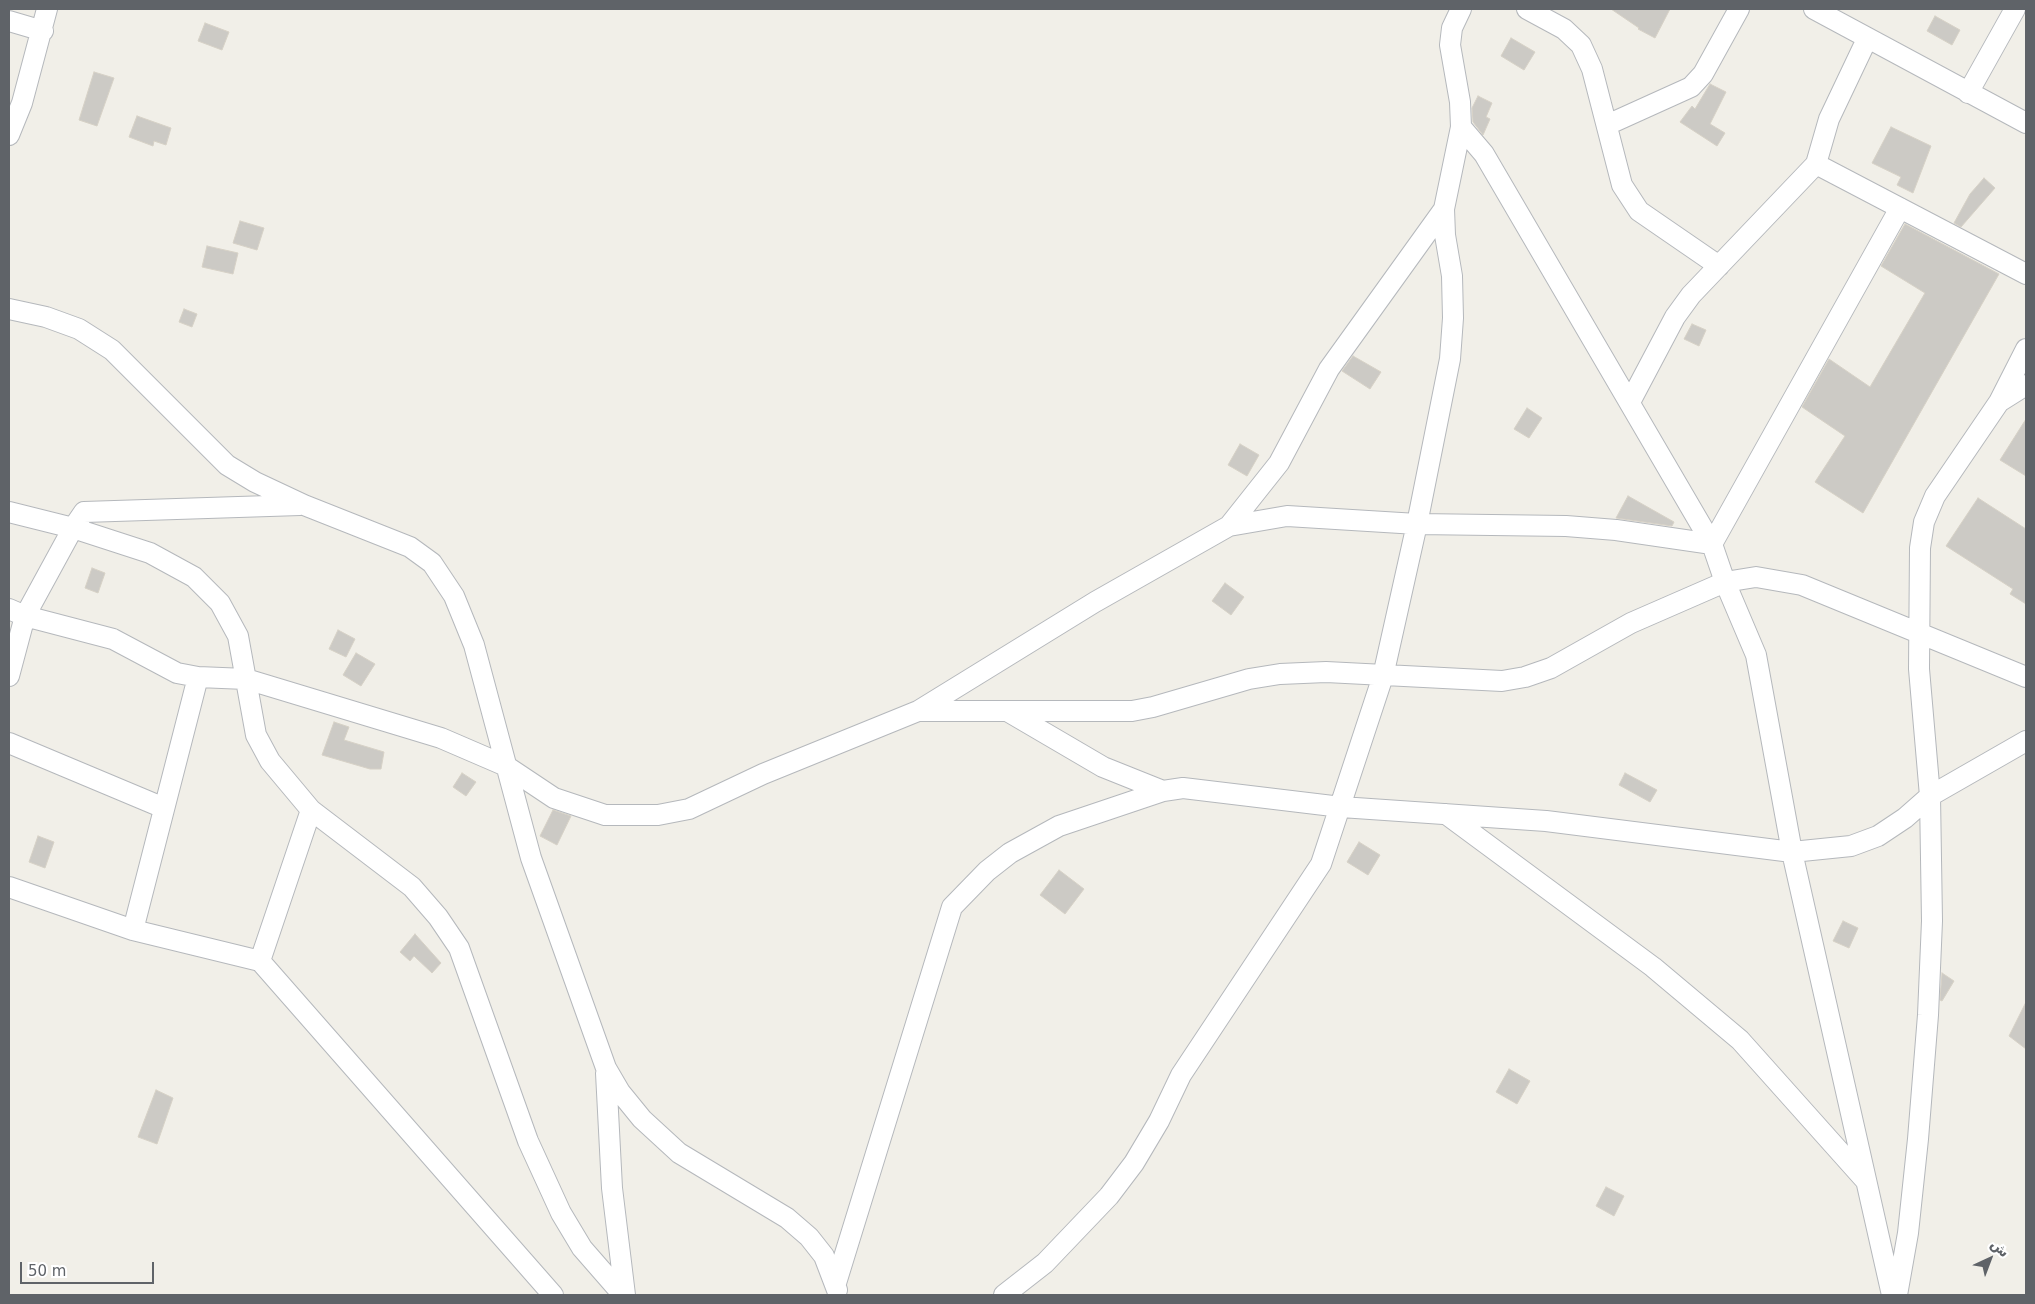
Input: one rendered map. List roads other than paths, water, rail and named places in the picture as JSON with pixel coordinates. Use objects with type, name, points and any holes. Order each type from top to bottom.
[{"type":"street","points":[[9,134],[22,103],[48,9]]},
{"type":"street","points":[[1004,1295],[1045,1263],[1110,1196],[1134,1163],[1159,1121],[1181,1075],[1321,864],[1383,676],[1417,524],[1450,358],[1453,318],[1452,276],[1445,235],[1444,209],[1461,127],[1460,102],[1450,45],[1452,28],[1461,9]]},
{"type":"street","points":[[1528,9],[1564,29],[1581,45],[1592,69],[1622,185],[1639,211],[1719,266]]},
{"type":"street","points":[[1607,125],[1692,88],[1739,9]]},
{"type":"street","points":[[1814,9],[2026,123]]},
{"type":"street","points":[[1968,93],[2015,9]]},
{"type":"street","points":[[9,21],[43,31]]},
{"type":"street","points":[[1630,402],[1675,317],[1692,295],[1816,164],[1829,119],[1867,39]]},
{"type":"street","points":[[1461,127],[1484,154],[1712,544],[1725,582],[1756,655],[1792,852],[1892,1295]]},
{"type":"street","points":[[1816,164],[2026,274]]},
{"type":"street","points":[[1712,544],[1900,208]]},
{"type":"street","points":[[1229,526],[1279,463],[1329,369],[1444,209]]},
{"type":"street","points":[[9,309],[46,317],[79,329],[112,350],[227,464],[255,482],[304,505],[410,547],[432,563],[454,596],[474,645],[531,858],[606,1068],[620,1092],[642,1119],[679,1154],[788,1218],[810,1237],[824,1256],[837,1289]]},
{"type":"street","points":[[1897,1295],[1908,1233],[1917,1148],[1928,1015],[1932,921],[1930,796],[1919,669],[1920,548],[1924,522],[1935,496],[1999,402],[2026,348]]},
{"type":"street","points":[[1999,402],[2026,385]]},
{"type":"street","points":[[9,676],[17,612],[84,512],[95,510],[304,505]]},
{"type":"street","points":[[9,512],[73,528],[150,553],[194,577],[220,604],[238,636],[256,735],[270,761],[311,810],[412,887],[438,917],[459,948],[528,1141],[561,1213],[582,1248],[624,1295]]},
{"type":"street","points":[[17,612],[113,639],[177,673],[198,677],[246,679],[441,738],[506,766],[554,798],[605,815],[658,815],[689,809],[763,774],[918,711],[1095,602],[1229,526],[1287,516],[1417,524],[1566,526],[1616,530],[1712,544]]},
{"type":"street","points":[[918,711],[1132,710],[1153,707],[1249,679],[1280,674],[1326,672],[1502,681],[1525,677],[1551,668],[1631,623],[1725,582],[1756,577],[1802,585],[2026,677]]},
{"type":"street","points":[[133,930],[198,677]]},
{"type":"street","points":[[1009,711],[1103,767],[1163,791]]},
{"type":"street","points":[[837,1289],[952,907],[987,871],[1010,853],[1059,826],[1163,791],[1183,788],[1340,807],[1546,821],[1792,852],[1851,846],[1878,836],[1905,818],[1930,796],[2026,741]]},
{"type":"street","points":[[9,743],[164,808]]},
{"type":"street","points":[[260,961],[311,810]]},
{"type":"street","points":[[1446,814],[1653,967],[1740,1040],[1867,1182]]},
{"type":"street","points":[[9,887],[133,930],[260,961],[553,1295]]},
{"type":"street","points":[[606,1068],[612,1188],[624,1295]]}]
